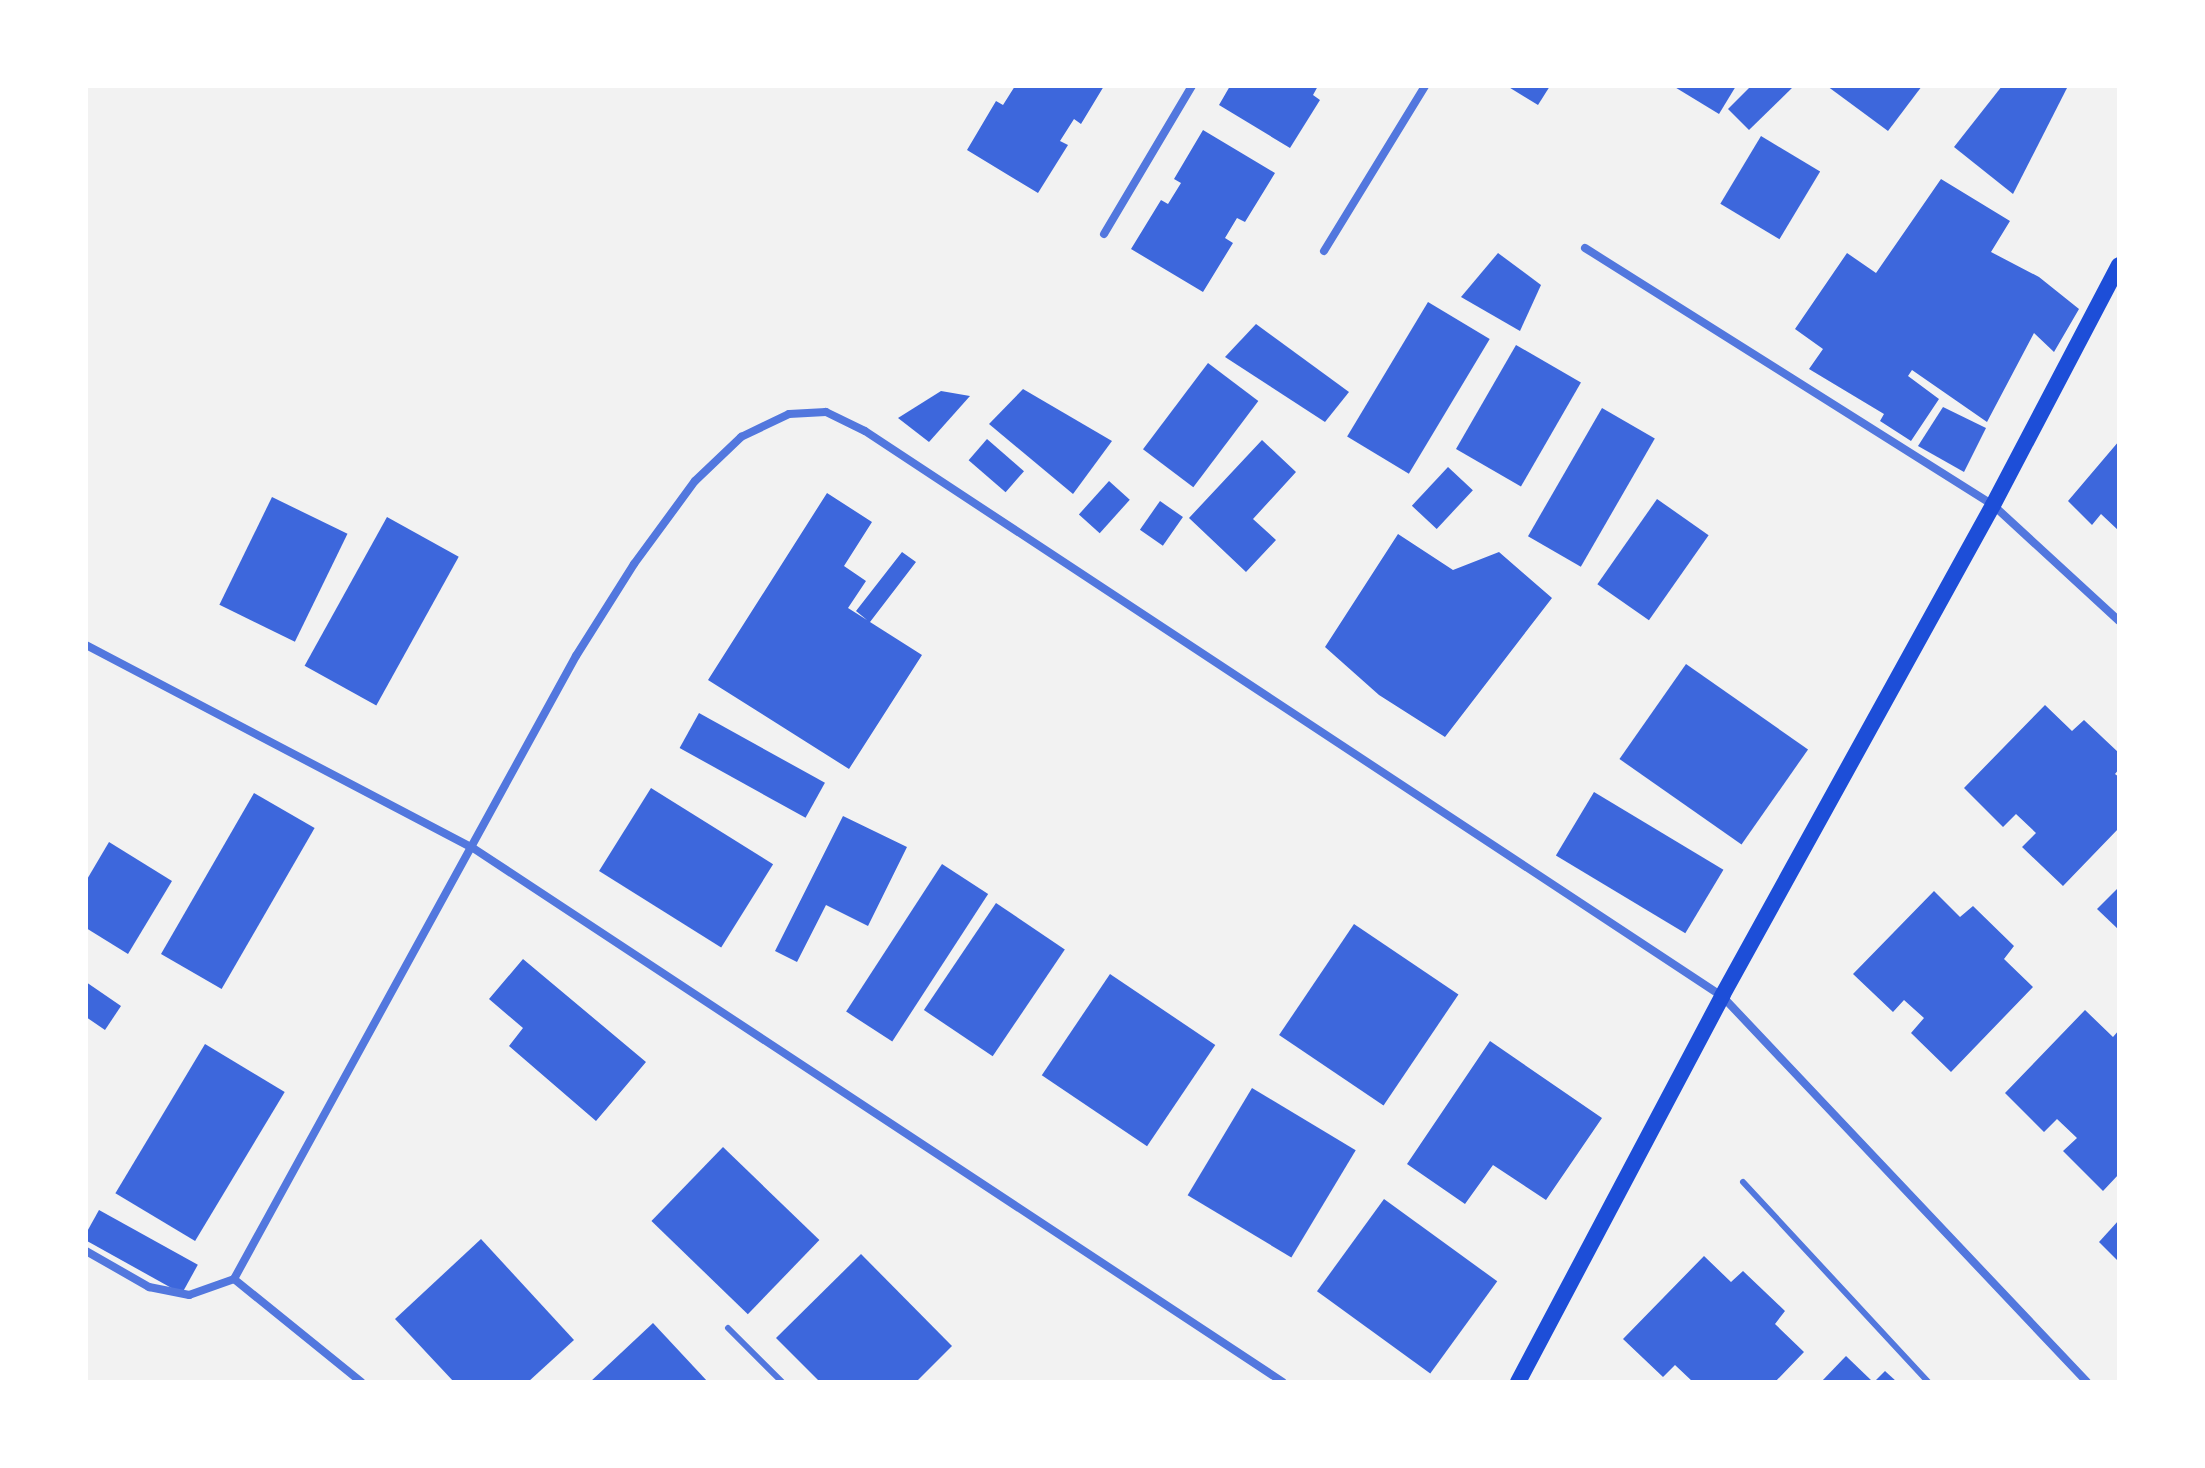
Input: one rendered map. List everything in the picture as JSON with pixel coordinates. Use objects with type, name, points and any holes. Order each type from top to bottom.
[{"type":"main road","points":[[1518,1382],[1722,996],[1993,505],[2119,265]]},
{"type":"street","points":[[1104,234],[1192,86]]},
{"type":"street","points":[[1324,251],[1425,86]]},
{"type":"street","points":[[1585,248],[1993,505],[2119,621]]},
{"type":"street","points":[[86,1251],[149,1287],[189,1295],[234,1279],[576,656],[634,564],[695,481],[741,437],[789,414],[826,412],[865,431],[1722,996],[2087,1382]]},
{"type":"street","points":[[86,645],[473,848],[1283,1382]]},
{"type":"street","points":[[234,1279],[361,1382]]},
{"type":"lane","points":[[1743,1182],[1928,1382]]},
{"type":"lane","points":[[728,1328],[782,1382]]},
{"type":"building","points":[[1015,86],[1104,86],[1081,124],[1074,119],[1060,141],[1068,145],[1038,193],[967,150],[996,101],[1003,105]]},
{"type":"building","points":[[1230,86],[1318,86],[1313,95],[1320,100],[1290,148],[1219,105]]},
{"type":"building","points":[[1507,86],[1550,86],[1538,105]]},
{"type":"building","points":[[1673,86],[1736,86],[1719,114]]},
{"type":"building","points":[[1751,86],[1794,86],[1749,130],[1728,109]]},
{"type":"building","points":[[1827,86],[1922,86],[1888,131]]},
{"type":"building","points":[[2002,86],[2068,86],[2013,194],[1954,147]]},
{"type":"building","points":[[1203,130],[1275,173],[1245,222],[1237,218],[1225,238],[1233,243],[1203,292],[1131,249],[1161,200],[1168,204],[1181,183],[1174,179]]},
{"type":"building","points":[[1761,136],[1820,172],[1779,239],[1720,204]]},
{"type":"building","points":[[1941,179],[2010,221],[1991,252],[2039,277],[2079,309],[2054,352],[2034,333],[1987,422],[1912,370],[1908,376],[1939,399],[1911,441],[1880,421],[1884,414],[1809,369],[1823,349],[1795,329],[1847,253],[1876,273]]},
{"type":"building","points":[[1498,253],[1541,285],[1520,331],[1461,297]]},
{"type":"building","points":[[1428,302],[1490,339],[1409,474],[1347,437]]},
{"type":"building","points":[[1256,324],[1349,392],[1325,422],[1225,357]]},
{"type":"building","points":[[1516,345],[1581,382],[1521,486],[1456,449]]},
{"type":"building","points":[[1208,363],[1258,401],[1193,487],[1143,449]]},
{"type":"building","points":[[1023,389],[1112,441],[1073,494],[989,424]]},
{"type":"building","points":[[941,391],[970,396],[929,442],[898,418]]},
{"type":"building","points":[[1943,407],[1986,428],[1964,472],[1918,446]]},
{"type":"building","points":[[1602,408],[1655,439],[1581,567],[1528,536]]},
{"type":"building","points":[[987,439],[1024,471],[1006,492],[969,460]]},
{"type":"building","points":[[1262,440],[1296,472],[1253,519],[1276,540],[1246,572],[1189,518]]},
{"type":"building","points":[[2119,441],[2119,531],[2101,514],[2092,525],[2068,501]]},
{"type":"building","points":[[1448,467],[1473,490],[1437,529],[1412,506]]},
{"type":"building","points":[[1109,481],[1130,500],[1100,533],[1079,514]]},
{"type":"building","points":[[827,493],[872,522],[844,566],[866,581],[848,608],[867,620],[856,611],[902,552],[916,562],[870,622],[922,655],[849,769],[708,680]]},
{"type":"building","points":[[272,497],[347,534],[295,642],[219,605]]},
{"type":"building","points":[[1657,499],[1709,535],[1649,620],[1597,584]]},
{"type":"building","points":[[1160,501],[1183,517],[1163,546],[1140,530]]},
{"type":"building","points":[[387,517],[459,557],[376,705],[305,666]]},
{"type":"building","points":[[1398,534],[1453,570],[1499,552],[1552,598],[1445,737],[1379,695],[1325,647]]},
{"type":"building","points":[[1686,664],[1808,749],[1742,844],[1619,759]]},
{"type":"building","points":[[2045,705],[2072,731],[2084,720],[2119,753],[2119,769],[2115,774],[2119,777],[2119,828],[2063,886],[2022,847],[2036,833],[2016,814],[2003,827],[1964,788]]},
{"type":"building","points":[[699,713],[825,783],[806,818],[680,748]]},
{"type":"building","points":[[651,788],[773,864],[721,947],[599,871]]},
{"type":"building","points":[[1594,792],[1723,870],[1685,933],[1556,855]]},
{"type":"building","points":[[254,793],[315,828],[222,989],[161,954]]},
{"type":"building","points":[[843,816],[907,847],[868,926],[826,905],[797,962],[775,951]]},
{"type":"building","points":[[109,842],[172,881],[128,954],[86,928],[86,881]]},
{"type":"building","points":[[942,864],[988,894],[892,1042],[846,1012]]},
{"type":"building","points":[[2119,887],[2119,930],[2097,909]]},
{"type":"building","points":[[1934,891],[1960,917],[1973,906],[2014,946],[2004,959],[2033,987],[1951,1072],[1911,1033],[1924,1018],[1904,1000],[1893,1012],[1853,974]]},
{"type":"building","points":[[996,903],[1065,949],[993,1056],[924,1010]]},
{"type":"building","points":[[1354,924],[1458,994],[1384,1106],[1279,1035]]},
{"type":"building","points":[[523,959],[646,1062],[596,1121],[509,1046],[523,1028],[489,999]]},
{"type":"building","points":[[1110,974],[1215,1045],[1147,1146],[1042,1075]]},
{"type":"building","points":[[86,982],[121,1006],[105,1030],[86,1017]]},
{"type":"building","points":[[2085,1010],[2113,1037],[2119,1030],[2119,1174],[2103,1191],[2063,1151],[2077,1138],[2057,1119],[2044,1132],[2005,1093]]},
{"type":"building","points":[[1490,1041],[1602,1118],[1546,1200],[1493,1165],[1465,1204],[1407,1164]]},
{"type":"building","points":[[205,1044],[285,1092],[195,1241],[115,1193]]},
{"type":"building","points":[[1252,1088],[1356,1150],[1291,1257],[1188,1195]]},
{"type":"building","points":[[723,1147],[819,1240],[748,1314],[651,1221]]},
{"type":"building","points":[[1384,1199],[1497,1281],[1430,1374],[1317,1291]]},
{"type":"building","points":[[99,1210],[198,1265],[182,1294],[86,1241],[86,1233]]},
{"type":"building","points":[[2119,1220],[2119,1262],[2099,1242]]},
{"type":"building","points":[[481,1239],[574,1340],[528,1382],[454,1382],[395,1319]]},
{"type":"building","points":[[861,1254],[952,1346],[916,1382],[820,1382],[776,1338]]},
{"type":"building","points":[[1704,1256],[1731,1282],[1743,1271],[1785,1311],[1775,1324],[1804,1352],[1775,1382],[1693,1382],[1675,1365],[1663,1377],[1623,1339]]},
{"type":"building","points":[[653,1323],[708,1382],[590,1382]]},
{"type":"building","points":[[1846,1356],[1873,1382],[1821,1382]]},
{"type":"building","points":[[1885,1371],[1897,1382],[1874,1382]]}]
